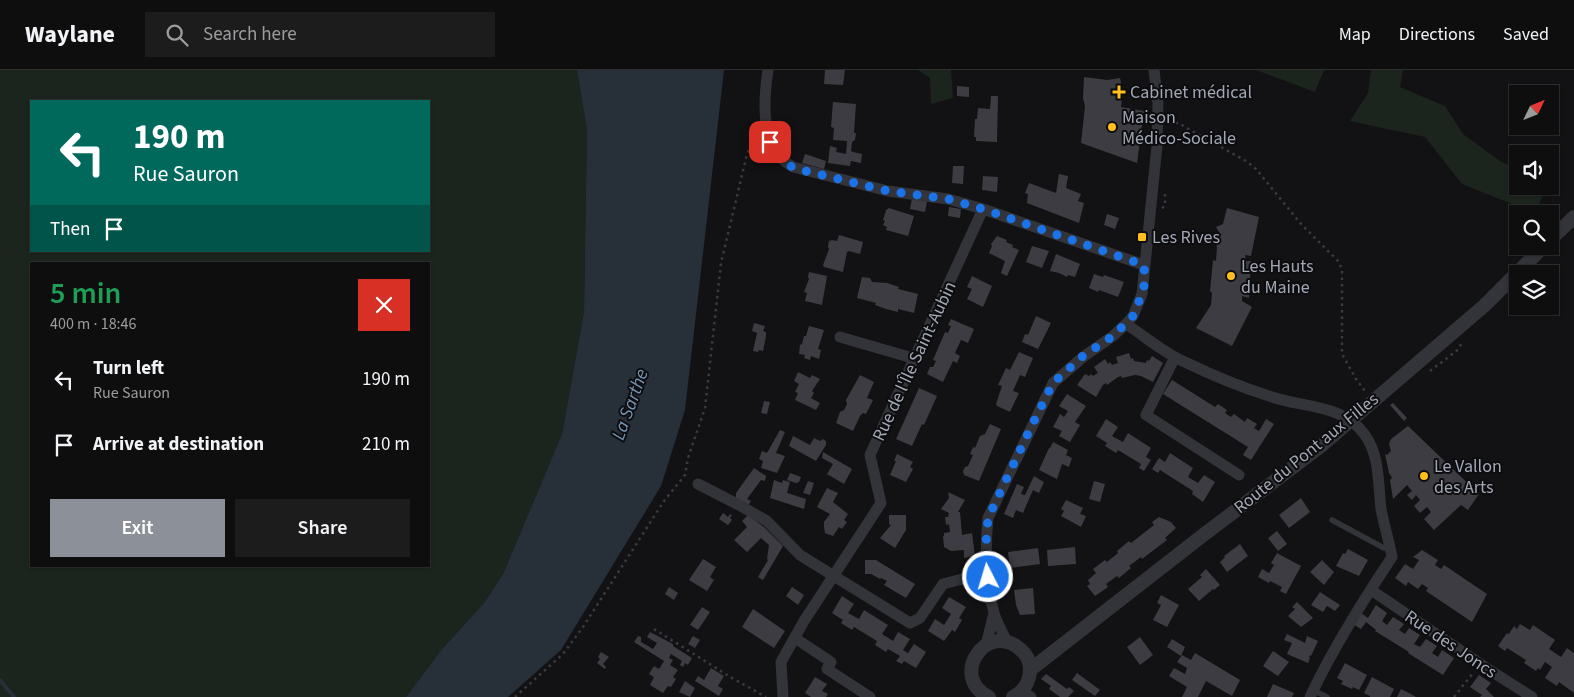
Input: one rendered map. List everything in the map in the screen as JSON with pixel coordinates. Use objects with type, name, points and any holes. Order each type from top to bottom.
[{"type":"street","points":[[768,70],[764,109],[770,142],[782,158],[793,168],[888,191],[948,199],[983,209],[1144,265]]},
{"type":"street","points":[[1007,642],[994,613],[988,577],[986,543],[988,518],[1053,383],[1083,356],[1113,336],[1126,324],[1133,316],[1142,294],[1145,282],[1144,265],[1151,216],[1156,146],[1158,103],[1154,70]]},
{"type":"street","name":"Rue de l'Île Saint-Aubin","points":[[783,697],[781,662],[881,503],[870,454],[916,358],[983,209]]},
{"type":"street","points":[[1559,231],[1574,217]]},
{"type":"street","name":"Route du Pont aux Filles","points":[[1030,670],[1321,446],[1485,305],[1535,255]]},
{"type":"street","points":[[1126,324],[1175,357],[1203,370],[1273,398],[1327,408],[1350,421],[1364,434],[1370,443],[1379,475],[1381,510],[1392,557],[1337,644],[1311,694]]},
{"type":"street","points":[[840,338],[916,358]]},
{"type":"street","points":[[1175,357],[1146,415],[1239,475]]},
{"type":"street","points":[[698,484],[767,521],[800,555],[910,624],[920,618],[943,584],[966,578],[988,577]]},
{"type":"street","name":"Rue des Joncs","points":[[1370,590],[1532,697]]},
{"type":"street","points":[[986,645],[994,613]]},
{"type":"street","points":[[795,638],[831,662],[827,669],[870,697]]},
{"type":"street","points":[[972,697],[974,681],[973,661],[980,650],[986,645],[996,642],[1007,642],[1016,645],[1028,660],[1030,670],[1022,695]]},
{"type":"street","name":"Route du Pont aux Filles","points":[[1023,652],[1039,652],[1057,648]]},
{"type":"street","points":[[974,681],[980,690],[989,697]]},
{"type":"lane","points":[[1332,520],[1384,548],[1390,547]]},
{"type":"lane","points":[[1311,694],[1327,697]]},
{"type":"path","points":[[515,697],[562,654],[583,627],[664,501],[684,475],[705,408],[721,263],[747,154],[764,109]]},
{"type":"path","points":[[1169,123],[1178,123],[1246,161],[1256,169],[1301,224],[1338,261],[1342,269],[1342,354],[1356,379],[1373,401]]},
{"type":"path","points":[[654,629],[766,697]]},
{"type":"path","points":[[1454,697],[1479,663]]},
{"type":"shaded area","points":[[0,70],[577,70],[587,130],[584,312],[562,434],[503,574],[484,603],[442,649],[406,697],[0,697]]},
{"type":"shaded area","points":[[918,70],[951,70],[953,98],[931,104],[930,78]]},
{"type":"shaded area","points":[[1256,70],[1324,70],[1315,92]]},
{"type":"shaded area","points":[[1371,70],[1403,70],[1400,87],[1445,106],[1463,134],[1500,161],[1509,165],[1509,195],[1543,195],[1539,205],[1515,205],[1462,184],[1425,137],[1350,121],[1368,93]]},
{"type":"water","name":"La Sarthe","points":[[577,70],[724,70],[685,410],[661,486],[561,650],[508,697],[406,697],[442,649],[484,603],[503,574],[562,434],[584,312],[587,130]]},
{"type":"building","points":[[825,70],[845,70],[843,85],[824,84]]},
{"type":"building","name":"Maison Médico-Sociale","points":[[1084,77],[1107,80],[1120,78],[1123,91],[1121,107],[1144,111],[1137,163],[1081,143],[1085,106],[1083,98]]},
{"type":"building","points":[[957,86],[969,87],[969,97],[957,96]]},
{"type":"building","points":[[991,96],[998,96],[997,142],[976,141],[976,137],[974,137],[975,119],[977,119],[978,108],[990,109]]},
{"type":"building","points":[[833,102],[856,104],[854,133],[856,133],[851,151],[862,154],[861,163],[851,161],[850,166],[828,163],[830,146],[837,148],[836,152],[846,154],[847,141],[833,140],[834,128],[831,127]]},
{"type":"building","points":[[805,154],[826,161],[824,169],[802,163]]},
{"type":"building","points":[[953,166],[964,166],[963,184],[952,183]]},
{"type":"building","points":[[1059,174],[1068,176],[1066,188],[1081,194],[1078,201],[1084,203],[1079,223],[1027,203],[1028,194],[1025,193],[1029,183],[1056,193]]},
{"type":"building","points":[[983,176],[998,177],[997,192],[982,190]]},
{"type":"building","points":[[912,198],[927,201],[925,212],[910,209]]},
{"type":"building","points":[[949,207],[961,209],[960,218],[948,216]]},
{"type":"building","points":[[889,208],[914,216],[908,236],[886,230],[887,227],[883,225],[885,221],[883,220],[886,210]]},
{"type":"building","name":"Les Hauts du Maine","points":[[1227,208],[1259,217],[1251,256],[1245,255],[1246,261],[1251,261],[1249,298],[1242,296],[1242,301],[1252,307],[1232,346],[1196,328],[1211,305],[1212,293],[1210,291],[1213,260],[1216,261],[1217,247],[1213,237],[1220,234],[1216,227],[1223,224]]},
{"type":"building","points":[[1107,214],[1119,218],[1115,229],[1104,225]]},
{"type":"building","points":[[839,235],[863,242],[860,254],[847,252],[843,272],[824,267],[823,265],[829,249],[829,241],[837,241]]},
{"type":"building","points":[[997,236],[1007,240],[1006,242],[1013,245],[1012,247],[1019,250],[1007,276],[1001,273],[1005,261],[989,253],[991,244]]},
{"type":"building","points":[[1032,246],[1049,251],[1042,268],[1026,262]]},
{"type":"building","points":[[1056,254],[1080,264],[1075,277],[1068,275],[1067,277],[1050,271]]},
{"type":"building","points":[[809,272],[827,276],[822,305],[805,301],[807,293],[804,292],[809,279]]},
{"type":"building","points":[[1094,274],[1103,277],[1104,275],[1124,282],[1118,297],[1089,288]]},
{"type":"building","points":[[972,276],[992,286],[983,307],[967,299],[972,289],[967,287]]},
{"type":"building","points":[[862,277],[870,278],[872,282],[887,283],[899,287],[898,289],[918,294],[914,313],[898,309],[898,312],[886,309],[875,305],[876,303],[857,298]]},
{"type":"building","points":[[1036,316],[1051,323],[1038,349],[1022,342],[1025,334],[1028,335]]},
{"type":"building","points":[[951,319],[974,329],[968,343],[961,340],[955,353],[960,356],[957,363],[953,361],[943,382],[927,374],[930,367],[933,367],[936,361],[933,360],[945,332],[948,333],[951,326],[948,325]]},
{"type":"building","points":[[754,323],[765,326],[763,331],[766,332],[766,336],[763,351],[753,351],[757,333],[752,331]]},
{"type":"building","points":[[809,326],[824,330],[818,349],[821,350],[819,359],[811,356],[810,360],[804,358],[805,355],[799,354],[800,345],[804,336],[806,336]]},
{"type":"building","points":[[1019,352],[1033,358],[1025,377],[1020,375],[1013,391],[1019,393],[1010,412],[996,404],[1002,386],[998,385],[1006,368],[1010,370]]},
{"type":"building","points":[[1129,353],[1134,361],[1146,363],[1152,356],[1163,363],[1153,382],[1141,376],[1135,375],[1122,378],[1121,376],[1107,385],[1106,383],[1103,385],[1096,397],[1077,385],[1085,374],[1093,376],[1098,373],[1094,367],[1105,359],[1108,364],[1110,362],[1112,365],[1118,363],[1116,357]]},
{"type":"building","points":[[798,372],[810,378],[812,375],[820,379],[812,391],[814,393],[811,398],[820,403],[816,410],[795,400],[798,393],[795,392],[799,384],[794,381]]},
{"type":"building","points":[[860,375],[874,382],[867,398],[873,400],[866,414],[863,413],[860,416],[853,431],[836,423]]},
{"type":"building","points":[[1172,380],[1215,407],[1218,404],[1227,410],[1225,413],[1231,417],[1234,414],[1245,422],[1247,418],[1257,424],[1254,428],[1259,431],[1266,419],[1274,424],[1251,460],[1243,455],[1248,447],[1163,394]]},
{"type":"building","points":[[919,388],[937,396],[912,446],[896,439]]},
{"type":"building","points":[[1067,394],[1086,406],[1075,422],[1080,425],[1070,442],[1059,436],[1062,431],[1053,427],[1060,414],[1064,417],[1068,411],[1059,406]]},
{"type":"building","points":[[764,401],[770,402],[767,414],[761,413]]},
{"type":"building","points":[[1393,403],[1407,418],[1404,421],[1390,405]]},
{"type":"building","points":[[1106,419],[1118,427],[1112,436],[1123,442],[1128,433],[1151,448],[1146,457],[1151,460],[1144,471],[1139,468],[1141,464],[1118,450],[1116,453],[1105,446],[1107,443],[1096,436]]},
{"type":"building","points":[[990,424],[1001,429],[979,481],[964,475],[963,471],[968,466],[973,455],[970,454],[973,447],[975,448],[980,436],[985,434]]},
{"type":"building","name":"Le Vallon des Arts","points":[[1408,426],[1479,494],[1468,510],[1461,505],[1434,530],[1424,519],[1431,512],[1427,507],[1420,513],[1414,506],[1420,500],[1416,495],[1412,500],[1407,495],[1412,491],[1407,485],[1393,499],[1390,480],[1392,478],[1385,454],[1387,455],[1391,451],[1389,444],[1391,439]]},
{"type":"building","points":[[780,430],[785,432],[776,453],[785,456],[777,473],[761,468],[763,461],[759,459],[762,451],[767,453]]},
{"type":"building","points":[[793,436],[810,445],[814,438],[820,441],[823,439],[826,441],[826,445],[816,461],[789,446]]},
{"type":"building","points":[[1053,442],[1068,450],[1066,455],[1072,458],[1069,467],[1062,464],[1057,479],[1039,470]]},
{"type":"building","points":[[823,452],[852,469],[844,484],[827,474],[833,464],[822,458]]},
{"type":"building","points":[[1170,453],[1193,468],[1188,477],[1198,483],[1204,475],[1215,482],[1203,502],[1192,494],[1193,491],[1160,470],[1158,473],[1152,469],[1159,458],[1165,462]]},
{"type":"building","points":[[897,454],[913,462],[910,467],[913,469],[906,482],[890,475]]},
{"type":"building","points":[[754,468],[766,476],[765,481],[761,480],[747,499],[751,501],[748,506],[736,498],[736,493]]},
{"type":"building","points":[[790,473],[801,477],[799,482],[787,480]]},
{"type":"building","points":[[1034,476],[1044,482],[1039,493],[1033,490],[1023,513],[1016,510],[1013,518],[1004,514],[1017,484],[1024,487],[1021,494],[1025,495]]},
{"type":"building","points":[[774,480],[782,483],[783,480],[790,482],[787,493],[806,499],[804,509],[770,498]]},
{"type":"building","points":[[808,481],[814,483],[810,495],[803,493]]},
{"type":"building","points":[[1094,481],[1105,484],[1100,502],[1089,499]]},
{"type":"building","points":[[827,488],[838,493],[833,502],[848,514],[844,520],[847,522],[842,529],[839,527],[833,536],[825,533],[824,527],[824,522],[830,514],[817,507]]},
{"type":"building","points":[[948,492],[965,500],[958,512],[960,512],[962,535],[972,533],[975,556],[964,558],[964,550],[951,551],[944,547],[944,533],[950,532],[949,524],[946,525],[945,517],[948,517],[949,513],[941,509],[949,498]]},
{"type":"building","points":[[1301,498],[1310,512],[1289,528],[1279,515]]},
{"type":"building","points":[[1066,500],[1083,508],[1080,514],[1086,516],[1081,527],[1061,516],[1064,511],[1061,509]]},
{"type":"building","points":[[723,513],[728,517],[730,514],[732,515],[730,518],[732,520],[728,525],[719,519]]},
{"type":"building","points":[[748,515],[764,527],[783,546],[763,580],[758,577],[768,560],[769,545],[761,538],[747,552],[734,540],[747,527],[742,521]]},
{"type":"building","points":[[889,515],[906,515],[906,530],[895,548],[880,538],[891,525],[889,524]]},
{"type":"building","points":[[1159,517],[1171,522],[1176,528],[1165,538],[1167,540],[1142,559],[1141,557],[1129,566],[1131,568],[1119,578],[1117,576],[1106,584],[1108,587],[1095,596],[1087,586],[1090,584],[1088,580],[1096,573],[1093,569],[1105,560],[1107,562],[1129,541],[1131,543],[1154,525],[1152,522]]},
{"type":"building","points":[[1277,531],[1287,544],[1278,551],[1268,538]]},
{"type":"building","points":[[1240,544],[1248,556],[1227,572],[1220,562],[1224,556]]},
{"type":"building","points":[[1075,547],[1076,564],[1048,566],[1047,550]]},
{"type":"building","points":[[1038,548],[1040,564],[1010,568],[1008,552]]},
{"type":"building","points":[[1348,549],[1368,560],[1359,576],[1336,566],[1343,553],[1345,554]]},
{"type":"building","points":[[1422,550],[1438,560],[1435,565],[1441,569],[1444,565],[1487,594],[1472,622],[1426,591],[1428,588],[1422,584],[1418,589],[1408,582],[1406,586],[1395,578],[1405,564],[1413,569],[1419,560],[1413,557]]},
{"type":"building","points":[[1277,553],[1301,566],[1286,594],[1280,591],[1282,587],[1258,577],[1262,569],[1269,573],[1274,565],[1271,563]]},
{"type":"building","points":[[703,559],[716,567],[710,577],[714,580],[707,591],[689,580]]},
{"type":"building","points":[[865,560],[876,560],[915,584],[906,598],[884,585],[887,581],[871,574],[865,574]]},
{"type":"building","points":[[1322,560],[1334,572],[1324,585],[1310,572]]},
{"type":"building","points":[[1206,569],[1220,585],[1199,601],[1188,589],[1202,577],[1200,575]]},
{"type":"building","points":[[669,587],[678,593],[674,600],[665,594]]},
{"type":"building","points":[[792,587],[804,595],[798,605],[786,596]]},
{"type":"building","points":[[1033,588],[1035,614],[1020,615],[1016,605],[1014,590]]},
{"type":"building","points":[[1320,592],[1340,605],[1335,611],[1327,606],[1323,612],[1311,605]]},
{"type":"building","points":[[1161,595],[1179,605],[1167,627],[1153,620],[1161,605],[1157,603]]},
{"type":"building","points":[[842,596],[854,604],[848,613],[859,619],[864,610],[888,625],[882,634],[893,641],[898,632],[910,639],[903,650],[908,653],[914,644],[926,652],[916,668],[904,661],[902,664],[896,661],[900,656],[888,649],[886,652],[875,645],[877,641],[854,627],[852,630],[841,623],[843,620],[832,613]]},
{"type":"building","points":[[949,597],[966,607],[959,618],[962,620],[955,632],[952,630],[944,641],[928,631],[935,619],[944,625],[951,614],[942,608]]},
{"type":"building","points":[[1297,602],[1313,618],[1301,627],[1288,616],[1295,609],[1292,607]]},
{"type":"building","points":[[1376,605],[1387,613],[1382,621],[1387,625],[1393,617],[1404,624],[1399,630],[1405,634],[1409,628],[1420,635],[1414,644],[1420,647],[1426,639],[1437,646],[1432,653],[1438,657],[1442,650],[1454,658],[1443,675],[1375,631],[1366,622],[1361,629],[1353,624],[1361,613],[1368,618]]},
{"type":"building","points":[[702,607],[710,612],[698,630],[690,625]]},
{"type":"building","points":[[753,609],[785,631],[774,648],[742,627]]},
{"type":"building","points":[[1520,624],[1530,630],[1533,625],[1555,640],[1549,649],[1561,657],[1567,648],[1574,653],[1574,693],[1559,682],[1557,686],[1545,678],[1552,667],[1545,662],[1540,670],[1538,668],[1536,671],[1524,663],[1526,660],[1507,648],[1505,651],[1498,646],[1514,626],[1517,629]]},
{"type":"building","points":[[650,632],[673,644],[673,646],[692,658],[688,665],[685,663],[683,667],[680,665],[682,661],[671,654],[669,658],[673,660],[670,665],[678,670],[673,677],[676,679],[671,687],[668,686],[663,693],[650,685],[654,677],[649,674],[654,666],[659,669],[664,661],[634,642],[638,636],[641,637],[641,642],[653,649],[657,643],[647,637]]},
{"type":"building","points":[[1287,634],[1305,643],[1307,636],[1318,641],[1309,657],[1308,663],[1287,654],[1292,643],[1284,640]]},
{"type":"building","points":[[693,636],[700,640],[695,648],[688,644]]},
{"type":"building","points":[[1140,637],[1153,655],[1140,665],[1127,647]]},
{"type":"building","points":[[1172,639],[1185,647],[1181,656],[1167,647]]},
{"type":"building","points":[[1273,651],[1289,662],[1278,676],[1263,666]]},
{"type":"building","points":[[601,652],[609,657],[603,664],[606,667],[605,669],[597,663]]},
{"type":"building","points":[[1195,653],[1240,680],[1232,696],[1206,681],[1198,697],[1182,697],[1187,687],[1169,676],[1174,668],[1185,674],[1187,668],[1177,662],[1182,655],[1191,660]]},
{"type":"building","points":[[1345,663],[1367,675],[1359,690],[1341,684],[1343,681],[1337,678]]},
{"type":"building","points":[[711,668],[724,676],[718,686],[723,689],[719,696],[695,681],[698,676],[704,680]]},
{"type":"building","points":[[1077,673],[1100,690],[1095,696],[1072,680]]},
{"type":"building","points":[[1046,674],[1067,689],[1069,687],[1074,691],[1068,697],[1060,697],[1049,689],[1051,686],[1041,679]]},
{"type":"building","points":[[1479,675],[1491,683],[1486,689],[1494,697],[1480,697],[1482,695],[1470,687]]},
{"type":"building","points":[[815,677],[827,684],[822,691],[828,694],[826,697],[811,697],[805,693]]},
{"type":"building","points":[[1372,677],[1394,689],[1390,697],[1370,697],[1364,693]]},
{"type":"building","points":[[685,681],[695,688],[690,697],[679,692]]},
{"type":"building","points":[[1273,684],[1294,693],[1292,697],[1267,697]]},
{"type":"building","points":[[1401,689],[1411,694],[1416,697],[1397,697]]},
{"type":"waterway","points":[[0,680],[14,697]]},
{"type":"place","name":"Cabinet médical","points":[[1119,92]]},
{"type":"place","name":"Maison Médico-Sociale","points":[[1112,127]]},
{"type":"place","name":"Les Rives","points":[[1142,237]]},
{"type":"place","name":"Les Hauts du Maine","points":[[1231,276]]},
{"type":"place","name":"Le Vallon des Arts","points":[[1424,476]]},
{"type":"route","points":[[770,142],[787,164],[793,168],[888,191],[948,199],[983,209],[1144,265],[1145,282],[1133,316],[1113,336],[1083,356],[1053,383],[1032,425],[988,518],[986,543],[988,577]]}]
